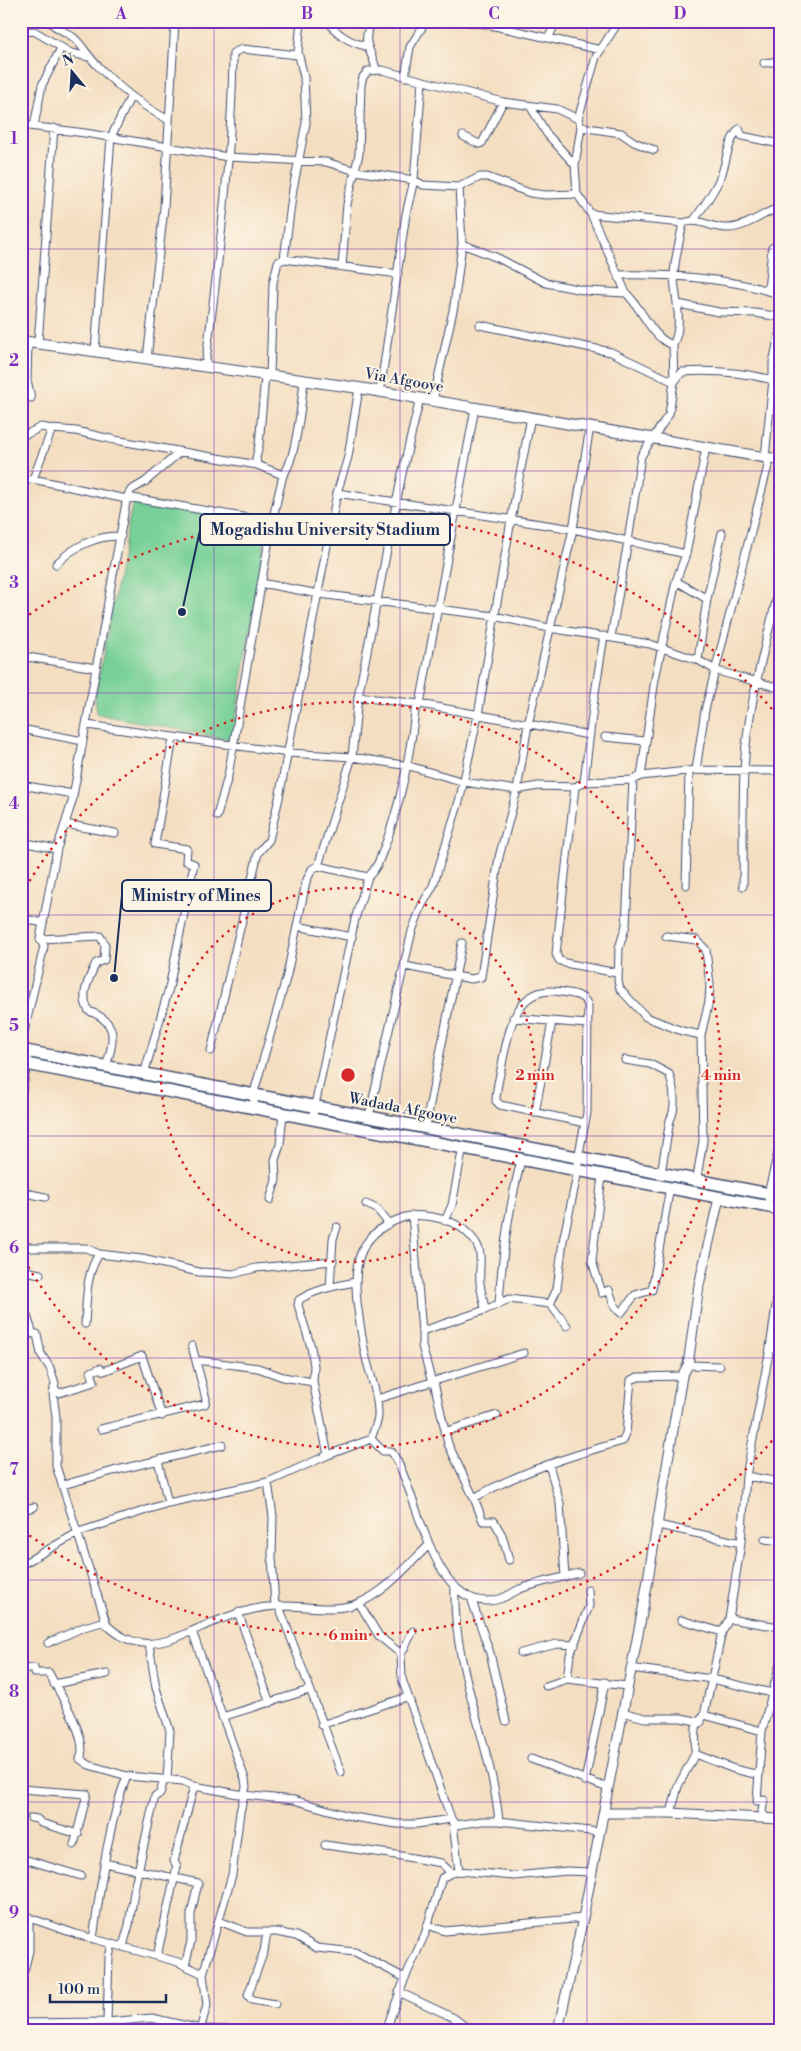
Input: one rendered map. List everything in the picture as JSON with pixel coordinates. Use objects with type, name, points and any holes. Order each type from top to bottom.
[{"type":"highway","name":"Wadada Afgooye","points":[[23,1048],[253,1096],[313,1105],[425,1129],[661,1173],[719,1198],[774,1208]]},
{"type":"highway","name":"Wadada Afgooye","points":[[24,1063],[578,1172],[670,1187],[695,1187],[775,1195]]},
{"type":"main road","name":"Via Afgooye","points":[[29,342],[359,388],[772,458]]},
{"type":"street","points":[[48,21],[57,30],[73,37],[90,57],[148,110],[169,120]]},
{"type":"street","points":[[57,30],[60,21]]},
{"type":"street","points":[[147,359],[150,310],[164,208],[175,21]]},
{"type":"street","points":[[284,259],[292,189],[300,159],[306,112],[304,77],[298,56],[302,21]]},
{"type":"street","points":[[328,21],[338,33],[350,41],[366,46],[372,53],[376,69]]},
{"type":"street","points":[[366,46],[366,33],[372,21]]},
{"type":"street","points":[[405,77],[410,47],[426,21]]},
{"type":"street","points":[[549,37],[556,21]]},
{"type":"street","points":[[619,21],[596,57],[578,120],[581,127],[575,165],[577,194],[591,214],[626,294],[636,303],[658,336],[665,343],[673,345]]},
{"type":"street","points":[[464,22],[500,24],[601,50]]},
{"type":"street","points":[[21,32],[34,31],[71,53],[90,57]]},
{"type":"street","points":[[34,126],[42,85],[61,48]]},
{"type":"street","points":[[205,368],[219,255],[228,157],[233,53],[242,50],[298,56]]},
{"type":"street","points":[[764,63],[780,61]]},
{"type":"street","points":[[342,267],[347,204],[356,171],[361,136],[362,80],[368,71],[376,69],[503,102],[557,109],[578,120]]},
{"type":"street","points":[[380,392],[406,214],[414,180],[422,82]]},
{"type":"street","points":[[95,352],[111,137],[131,96]]},
{"type":"street","points":[[464,136],[479,144],[482,143],[503,102]]},
{"type":"street","points":[[530,106],[547,134],[575,165]]},
{"type":"street","points":[[21,125],[54,128],[228,157],[300,159],[326,162],[356,171],[414,180],[423,185],[459,188],[480,177],[487,176],[530,193],[577,194]]},
{"type":"street","points":[[581,127],[622,133],[634,142],[654,150]]},
{"type":"street","points":[[30,398],[27,380],[29,342],[54,128]]},
{"type":"street","points":[[694,220],[708,201],[718,182],[731,144],[739,129],[742,136],[780,144]]},
{"type":"street","points":[[434,401],[454,306],[462,244],[459,188]]},
{"type":"street","points":[[591,214],[683,223],[694,220],[713,227],[728,228],[746,224],[780,207]]},
{"type":"street","points":[[584,782],[589,735],[607,636],[628,541],[641,456],[669,414],[674,382],[673,345],[678,336],[678,304],[674,276],[683,223]]},
{"type":"street","points":[[462,244],[498,258],[546,283],[581,290],[626,294]]},
{"type":"street","points":[[768,291],[772,248],[780,244]]},
{"type":"street","points":[[258,465],[256,458],[267,376],[273,283],[278,262],[284,259],[398,274]]},
{"type":"street","points":[[619,275],[674,276],[768,291],[780,295]]},
{"type":"street","points":[[678,304],[719,312],[755,313],[780,317]]},
{"type":"street","points":[[480,325],[611,352],[674,382]]},
{"type":"street","points":[[686,886],[693,770],[705,710],[772,458],[773,363],[780,330]]},
{"type":"street","points":[[674,382],[682,372],[705,370],[742,373],[773,380]]},
{"type":"street","points":[[217,816],[233,746],[272,522],[284,475],[293,454],[304,380]]},
{"type":"street","points":[[211,1051],[258,853],[269,840],[289,753],[298,692],[319,594],[337,493],[348,456],[359,388]]},
{"type":"street","points":[[318,866],[352,757],[358,697],[376,601],[420,398]]},
{"type":"street","points":[[312,1119],[313,1105],[368,877],[379,865],[399,808],[409,766],[415,711],[420,704],[474,408]]},
{"type":"street","points":[[369,1116],[417,916],[433,886],[454,821],[464,782],[478,715],[511,520],[531,417]]},
{"type":"street","points":[[21,432],[27,434],[41,427],[76,431],[180,452],[258,465],[284,475]]},
{"type":"street","points":[[405,966],[471,979],[481,977],[498,857],[517,790],[528,724],[572,529],[590,427]]},
{"type":"street","points":[[34,479],[52,429]]},
{"type":"street","points":[[641,776],[645,741],[663,646],[676,581],[686,554],[706,447]]},
{"type":"street","points":[[21,1091],[24,1063],[23,1048],[44,946],[40,939],[57,849],[65,824],[87,725],[121,536],[126,498],[131,490],[145,482],[180,452]]},
{"type":"street","points":[[21,482],[34,479],[126,498],[272,522]]},
{"type":"street","points":[[337,493],[572,529],[686,554]]},
{"type":"street","points":[[698,660],[707,599],[722,533]]},
{"type":"street","points":[[56,564],[68,552],[80,546],[104,537],[121,536]]},
{"type":"street","points":[[676,581],[707,599]]},
{"type":"street","points":[[261,583],[319,594],[494,616],[549,628],[663,646],[698,660],[716,671],[780,688]]},
{"type":"street","points":[[743,886],[744,770],[756,683],[780,585]]},
{"type":"street","points":[[21,656],[96,668]]},
{"type":"street","points":[[358,697],[420,704],[589,735]]},
{"type":"street","points":[[87,725],[289,753],[352,757],[409,766],[464,782],[517,790],[538,786],[575,787],[584,782],[633,780],[641,776],[693,770],[780,771]]},
{"type":"street","points":[[21,729],[83,741]]},
{"type":"street","points":[[605,737],[645,741]]},
{"type":"street","points":[[144,1074],[169,988],[192,882],[194,864],[186,861],[187,849],[155,844],[173,738]]},
{"type":"street","points":[[633,780],[626,924],[619,948],[617,973],[620,989],[646,1017],[701,1036]]},
{"type":"street","points":[[21,785],[72,794]]},
{"type":"street","points":[[575,787],[556,954],[559,960],[565,963],[617,973]]},
{"type":"street","points":[[65,824],[115,833]]},
{"type":"street","points":[[21,842],[57,849]]},
{"type":"street","points":[[255,1108],[253,1096],[287,975],[306,882],[312,869],[318,866],[368,877]]},
{"type":"street","points":[[192,882],[248,893]]},
{"type":"street","points":[[21,918],[43,923]]},
{"type":"street","points":[[297,926],[352,937]]},
{"type":"street","points":[[40,939],[100,936],[105,945],[104,960],[96,963],[86,986],[85,1004],[89,1011],[108,1021],[112,1030],[106,1066]]},
{"type":"street","points":[[666,936],[697,940],[706,950],[710,985],[709,1001],[701,1036],[702,1141],[695,1187]]},
{"type":"street","points":[[425,1129],[457,976],[462,943]]},
{"type":"street","points":[[550,1304],[558,1289],[563,1241],[578,1172],[578,1158],[585,1123],[588,1094],[588,1005],[578,994],[552,990],[537,993],[525,1002],[513,1018],[496,1101],[500,1106],[585,1123]]},
{"type":"street","points":[[513,1018],[587,1024]]},
{"type":"street","points":[[535,1113],[552,1022]]},
{"type":"street","points":[[625,1060],[650,1064],[669,1074],[672,1082],[673,1115],[670,1120],[661,1173]]},
{"type":"street","points":[[270,1200],[276,1180],[275,1160],[280,1145],[283,1114]]},
{"type":"street","points":[[445,1221],[452,1205],[463,1149],[463,1135]]},
{"type":"street","points":[[780,1144],[774,1208],[777,1251],[780,1262]]},
{"type":"street","points":[[499,1303],[502,1256],[508,1212],[521,1160]]},
{"type":"street","points":[[602,1176],[592,1261],[602,1293],[609,1290],[615,1307],[621,1313],[635,1295],[652,1290],[670,1187]]},
{"type":"street","points":[[21,1192],[45,1197]]},
{"type":"street","points":[[774,1208],[775,1195]]},
{"type":"street","points":[[558,2030],[604,1813],[658,1525],[682,1376],[688,1366],[699,1285],[719,1198]]},
{"type":"street","points":[[366,1204],[377,1209],[389,1224]]},
{"type":"street","points":[[412,1215],[422,1346],[444,1432],[483,1521],[494,1521],[500,1530],[509,1560]]},
{"type":"street","points":[[371,1439],[378,1418],[377,1399],[365,1355],[355,1282],[357,1260],[365,1243],[379,1228],[412,1215],[445,1221],[462,1229],[475,1242],[482,1257],[480,1283],[485,1310]]},
{"type":"street","points":[[330,1288],[333,1238],[337,1227]]},
{"type":"street","points":[[21,1244],[32,1248],[86,1248],[99,1254],[142,1259],[200,1272],[233,1274],[256,1268],[333,1261]]},
{"type":"street","points":[[86,1324],[86,1288],[94,1262],[99,1254]]},
{"type":"street","points":[[21,1270],[40,1274]]},
{"type":"street","points":[[671,1813],[678,1786],[695,1754],[696,1727],[702,1718],[722,1632],[729,1619],[741,1543],[746,1476],[770,1348],[780,1278]]},
{"type":"street","points":[[328,1454],[313,1382],[314,1366],[311,1347],[298,1305],[299,1300],[304,1296],[355,1282]]},
{"type":"street","points":[[422,1331],[485,1310],[509,1299],[550,1304],[567,1326]]},
{"type":"street","points":[[27,1316],[33,1334],[37,1334],[42,1354],[50,1368],[55,1383],[56,1466],[79,1532],[106,1621],[116,1633],[128,1641],[148,1644],[170,1641],[238,1612],[277,1606],[333,1608],[359,1603],[378,1594],[429,1546]]},
{"type":"street","points":[[101,1429],[162,1416],[205,1404],[206,1399],[192,1346]]},
{"type":"street","points":[[770,1348],[780,1350]]},
{"type":"street","points":[[377,1399],[524,1353]]},
{"type":"street","points":[[54,1388],[59,1392],[91,1383],[94,1381],[91,1372],[100,1368],[104,1370],[142,1356],[162,1416]]},
{"type":"street","points":[[196,1360],[258,1368],[283,1376],[313,1382]]},
{"type":"street","points":[[688,1366],[720,1366]]},
{"type":"street","points":[[474,1498],[490,1489],[549,1465],[624,1441],[630,1384],[634,1378],[682,1376]]},
{"type":"street","points":[[444,1432],[497,1415]]},
{"type":"street","points":[[21,1565],[79,1532],[168,1503],[268,1482],[328,1454],[371,1439]]},
{"type":"street","points":[[371,1439],[383,1451],[391,1451],[400,1463],[429,1546],[445,1576],[471,1598],[487,1601],[499,1600],[518,1590],[579,1573]]},
{"type":"street","points":[[63,1485],[222,1445]]},
{"type":"street","points":[[158,1460],[168,1503]]},
{"type":"street","points":[[549,1465],[560,1504],[566,1577]]},
{"type":"street","points":[[746,1476],[780,1482]]},
{"type":"street","points":[[268,1482],[274,1517],[272,1558],[277,1606],[340,1772]]},
{"type":"street","points":[[21,1510],[34,1507]]},
{"type":"street","points":[[658,1525],[741,1543]]},
{"type":"street","points":[[765,1539],[780,1541]]},
{"type":"street","points":[[455,1586],[457,1642],[494,1788],[499,1821]]},
{"type":"street","points":[[567,1679],[570,1655],[589,1606],[588,1590]]},
{"type":"street","points":[[471,1598],[490,1654],[506,1721]]},
{"type":"street","points":[[359,1603],[379,1636],[401,1654]]},
{"type":"street","points":[[238,1612],[270,1703]]},
{"type":"street","points":[[729,1619],[780,1628]]},
{"type":"street","points":[[681,1620],[722,1632]]},
{"type":"street","points":[[48,1643],[84,1626],[106,1621]]},
{"type":"street","points":[[192,1631],[245,1779],[246,1787],[234,1847],[232,1875],[204,1974],[207,2005],[200,2029]]},
{"type":"street","points":[[413,1631],[401,1654],[401,1671],[407,1697],[452,1820],[459,1871]]},
{"type":"street","points":[[123,1946],[130,1925],[155,1796],[160,1794],[166,1779],[170,1731],[156,1688],[148,1644]]},
{"type":"street","points":[[521,1653],[557,1644],[575,1645]]},
{"type":"street","points":[[765,1818],[762,1811],[764,1800],[757,1800],[762,1731],[780,1664]]},
{"type":"street","points":[[21,1670],[34,1668],[35,1673],[49,1673],[54,1684],[65,1698],[79,1736],[82,1756],[80,1759],[89,1765],[127,1776],[183,1781],[194,1786],[244,1795],[294,1800],[353,1817],[397,1824],[452,1820]]},
{"type":"street","points":[[630,1668],[712,1679],[772,1694]]},
{"type":"street","points":[[54,1684],[107,1674]]},
{"type":"street","points":[[546,1686],[567,1679],[627,1686]]},
{"type":"street","points":[[585,1781],[605,1682]]},
{"type":"street","points":[[222,1717],[309,1690]]},
{"type":"street","points":[[322,1725],[407,1697]]},
{"type":"street","points":[[622,1712],[645,1718],[702,1718],[762,1731]]},
{"type":"street","points":[[695,1754],[734,1769],[759,1775]]},
{"type":"street","points":[[531,1759],[585,1781],[608,1788]]},
{"type":"street","points":[[93,1938],[104,1863],[121,1791],[127,1776]]},
{"type":"street","points":[[157,1956],[178,1866],[174,1861],[176,1847],[194,1786]]},
{"type":"street","points":[[21,1789],[87,1794],[74,1845]]},
{"type":"street","points":[[604,1813],[671,1813],[780,1819]]},
{"type":"street","points":[[31,1818],[37,1819],[41,1823],[78,1834]]},
{"type":"street","points":[[452,1820],[456,1825],[482,1821],[499,1821],[599,1832]]},
{"type":"street","points":[[325,1846],[372,1851],[441,1864],[450,1872]]},
{"type":"street","points":[[21,1864],[24,1859],[81,1876]]},
{"type":"street","points":[[104,1863],[139,1872],[198,1883],[191,1914],[191,1941],[185,1966]]},
{"type":"street","points":[[386,2030],[399,1992],[428,1925],[442,1878],[450,1872],[459,1871],[514,1876],[567,1871],[590,1872]]},
{"type":"street","points":[[24,1971],[29,1951],[25,1916],[112,1944],[157,1956],[204,1974]]},
{"type":"street","points":[[428,1925],[444,1931],[583,1918]]},
{"type":"street","points":[[219,1921],[247,1932],[266,1932],[296,1936],[317,1948],[355,1952],[405,1978]]},
{"type":"street","points":[[266,1932],[264,1951],[248,1995],[252,2000],[275,2004]]},
{"type":"street","points":[[107,2022],[109,1957],[112,1944]]},
{"type":"street","points":[[21,1949],[29,1951]]},
{"type":"street","points":[[399,1992],[454,2018],[470,2030]]},
{"type":"street","points":[[21,2023],[107,2022],[152,2018],[200,2029],[239,2030]]},
{"type":"green space","points":[[133,500],[261,521],[256,539],[265,541],[232,740],[97,714],[95,697]]},
{"type":"place","name":"Mogadishu University Stadium","points":[[182,612]]},
{"type":"place","name":"Ministry of Mines","points":[[114,978]]}]
